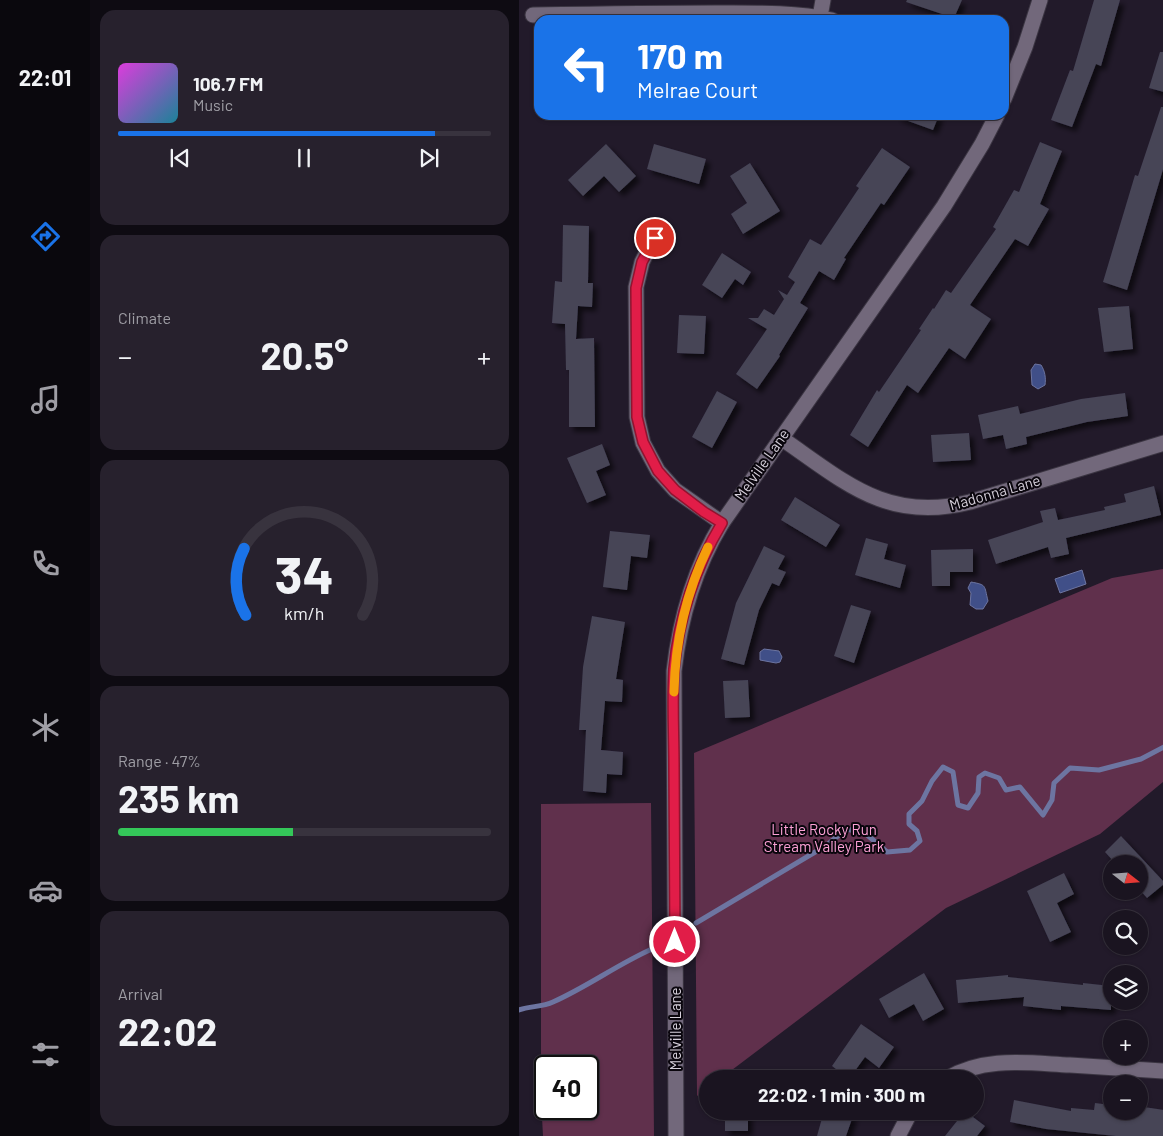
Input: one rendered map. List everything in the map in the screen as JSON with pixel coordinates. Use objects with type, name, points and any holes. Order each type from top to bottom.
[{"type":"street","points":[[823,0],[825,15]]},
{"type":"street","points":[[1009,82],[1025,47],[1040,0]]},
{"type":"street","points":[[533,15],[633,6],[774,15]]},
{"type":"street","name":"Melville Lane","points":[[676,1136],[674,671],[682,619],[693,583],[722,523],[944,206],[977,153],[994,120]]},
{"type":"street","points":[[655,238],[642,262],[636,288],[637,417],[643,442],[649,456],[662,476],[675,490],[722,523]]},
{"type":"street","name":"Madonna Lane","points":[[781,438],[864,494],[898,505],[930,508],[951,507],[970,502],[1163,443]]},
{"type":"street","points":[[963,1070],[979,1065],[1007,1062],[1163,1071]]},
{"type":"street","points":[[898,1136],[906,1120]]},
{"type":"green space","name":"Little Rocky Run Stream Valley Park","points":[[1163,569],[1163,782],[1100,834],[946,908],[732,1070],[699,1070],[699,1095],[697,1096],[694,753],[1112,578]]},
{"type":"green space","points":[[651,803],[654,1136],[543,1136],[542,1120],[599,1120],[599,1055],[541,1055],[541,804]]},
{"type":"water","points":[[1035,364],[1041,365],[1045,377],[1045,385],[1038,389],[1032,385],[1031,370]]},
{"type":"water","points":[[1082,570],[1086,584],[1060,593],[1055,579]]},
{"type":"water","points":[[971,582],[982,585],[985,589],[988,601],[983,609],[976,609],[970,605],[971,593],[968,588]]},
{"type":"water","points":[[764,649],[779,651],[782,657],[780,662],[760,660],[760,652]]},
{"type":"building","points":[[907,0],[962,0],[955,15],[945,15],[906,2]]},
{"type":"building","points":[[1094,0],[1120,0],[1101,66],[1096,64],[1072,127],[1051,120],[1070,70],[1073,71]]},
{"type":"building","points":[[1160,52],[1164,52],[1164,92],[1149,88]]},
{"type":"building","points":[[1161,107],[1164,107],[1164,166],[1127,290],[1103,282],[1135,175],[1138,176]]},
{"type":"building","points":[[905,120],[937,120],[933,130]]},
{"type":"building","points":[[1040,142],[1062,151],[1040,204],[1049,209],[1028,246],[1015,239],[970,305],[991,319],[965,359],[949,348],[918,393],[907,385],[868,447],[850,435],[877,390],[879,392],[921,330],[919,329],[933,308],[946,290],[951,293],[996,229],[993,227],[1014,190],[1019,192]]},
{"type":"building","points":[[606,144],[636,176],[619,192],[604,176],[583,196],[568,180]]},
{"type":"building","points":[[654,144],[706,159],[699,184],[647,169]]},
{"type":"building","points":[[882,148],[910,167],[884,205],[881,203],[844,258],[846,259],[834,280],[819,271],[800,303],[808,308],[780,356],[757,389],[736,374],[767,329],[748,318],[758,318],[764,309],[774,315],[784,299],[778,290],[787,295],[795,282],[788,277],[810,239],[821,245],[859,188],[856,186]]},
{"type":"building","points":[[750,163],[780,211],[743,234],[731,214],[747,203],[730,176]]},
{"type":"building","points":[[563,225],[589,226],[588,283],[593,283],[592,307],[578,306],[576,339],[594,338],[595,427],[569,427],[569,370],[566,370],[565,324],[552,323],[555,281],[562,282]]},
{"type":"building","points":[[722,253],[751,272],[743,285],[735,279],[722,298],[702,285]]},
{"type":"building","points":[[1129,306],[1133,349],[1104,352],[1098,308]]},
{"type":"building","points":[[679,315],[706,316],[704,354],[677,353]]},
{"type":"building","points":[[717,391],[737,402],[712,448],[692,437]]},
{"type":"building","points":[[1125,393],[1128,416],[1087,422],[1026,437],[1027,444],[1006,449],[1003,435],[983,439],[978,415],[1018,406],[1020,414],[1081,399]]},
{"type":"building","points":[[969,433],[971,460],[933,462],[931,435]]},
{"type":"building","points":[[602,444],[610,465],[596,471],[606,495],[587,503],[567,458]]},
{"type":"building","points":[[1154,486],[1161,515],[1066,538],[1069,554],[1051,558],[1048,547],[996,564],[988,540],[1043,522],[1040,511],[1055,508],[1058,520],[1105,510],[1104,507],[1126,502],[1124,494]]},
{"type":"building","points":[[795,497],[840,525],[826,547],[781,520]]},
{"type":"building","points":[[610,531],[650,535],[647,558],[631,556],[627,590],[603,587]]},
{"type":"building","points":[[866,538],[888,544],[884,559],[906,565],[900,588],[855,575]]},
{"type":"building","points":[[764,546],[785,556],[778,569],[786,572],[779,586],[772,583],[759,610],[744,665],[721,659],[736,603]]},
{"type":"building","points":[[973,549],[973,572],[950,572],[950,586],[932,586],[931,550]]},
{"type":"building","points":[[851,605],[871,611],[854,663],[834,656]]},
{"type":"building","points":[[592,616],[625,622],[616,679],[623,680],[622,702],[605,701],[601,750],[623,752],[622,775],[607,774],[606,793],[583,791],[586,730],[579,730],[583,667]]},
{"type":"building","points":[[748,680],[750,717],[725,718],[723,681]]},
{"type":"building","points":[[1121,836],[1139,855],[1108,855],[1105,852]]},
{"type":"building","points":[[1148,865],[1164,882],[1148,897]]},
{"type":"building","points":[[1064,873],[1074,894],[1057,903],[1071,932],[1050,942],[1027,891]]},
{"type":"building","points":[[924,973],[944,1009],[923,1021],[914,1004],[889,1018],[879,999]]},
{"type":"building","points":[[1008,975],[1008,977],[1083,985],[1083,983],[1103,985],[1103,1009],[1061,1006],[1061,1010],[1023,1006],[1024,997],[958,1003],[956,980]]},
{"type":"building","points":[[861,1024],[894,1047],[879,1068],[865,1057],[856,1070],[837,1070],[832,1066]]},
{"type":"building","points":[[1014,1100],[1071,1111],[1071,1108],[1094,1110],[1095,1103],[1103,1104],[1103,1120],[1148,1120],[1148,1108],[1164,1110],[1164,1136],[1116,1136],[1046,1129],[1010,1122]]},
{"type":"building","points":[[725,1120],[748,1120],[748,1131],[725,1131]]},
{"type":"building","points":[[821,1120],[852,1120],[846,1136],[817,1136]]},
{"type":"building","points":[[958,1120],[977,1120],[985,1126],[977,1136],[945,1136]]},
{"type":"waterway","points":[[696,923],[827,845],[846,829],[865,833],[887,852],[910,850],[920,841],[917,831],[909,824],[909,814],[922,801],[932,781],[943,767],[953,772],[958,805],[968,808],[978,793],[979,777],[985,773],[999,778],[1006,790],[1020,787],[1043,815],[1052,800],[1054,783],[1070,768],[1099,770],[1141,759],[1164,747]]},
{"type":"waterway","points":[[519,1010],[553,1002],[652,949]]},
{"type":"slow traffic","points":[[674,692],[674,671],[682,619],[699,566],[708,547]]},
{"type":"route","points":[[655,238],[642,262],[636,288],[637,417],[643,442],[658,471],[675,490],[722,523],[699,566],[693,583],[682,619],[674,671],[675,942]]}]
